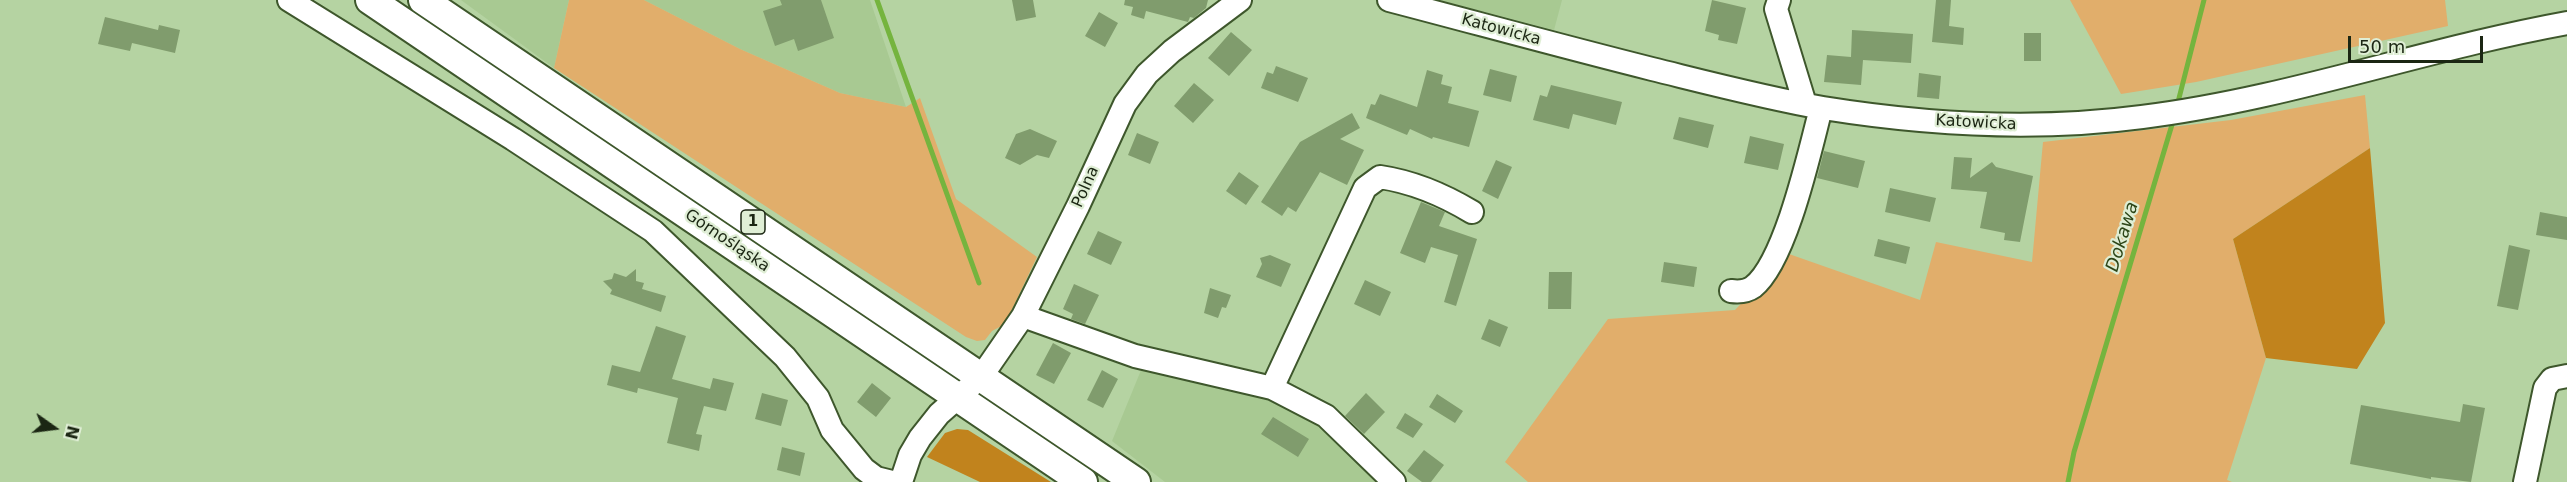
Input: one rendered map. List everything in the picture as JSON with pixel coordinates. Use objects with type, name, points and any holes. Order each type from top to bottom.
[{"type":"main road","name":"Górnośląska","points":[[370,0],[1083,482]]},
{"type":"main road","name":"Górnośląska","points":[[423,0],[1136,482]]},
{"type":"street","points":[[289,0],[513,139],[653,231],[785,357],[818,398],[832,430],[864,469],[876,478],[892,482]]},
{"type":"street","name":"Polna","points":[[901,482],[910,455],[920,438],[939,414],[960,398],[981,377],[1023,316],[1073,217],[1125,104],[1147,74],[1172,51],[1240,0]]},
{"type":"street","name":"Katowicka","points":[[1389,0],[1553,44],[1813,106],[1957,124],[2026,126],[2144,117],[2204,107],[2335,79],[2475,43],[2567,23]]},
{"type":"street","points":[[1731,291],[1744,292],[1753,287],[1766,271],[1792,214],[1813,106],[1776,9],[1779,0]]},
{"type":"street","points":[[1272,388],[1365,188],[1380,177],[1404,180],[1444,195],[1472,212]]},
{"type":"street","points":[[1023,316],[1135,356],[1272,388],[1326,416],[1394,482]]},
{"type":"street","points":[[2525,482],[2545,388],[2552,379],[2567,376]]},
{"type":"shaded area","points":[[461,0],[569,0],[554,68]]},
{"type":"shaded area","points":[[569,0],[644,0],[740,49],[840,93],[906,107],[920,98],[956,199],[1037,257],[1005,324],[992,331],[985,340],[977,341],[966,337],[554,68]]},
{"type":"shaded area","points":[[644,0],[870,0],[906,107],[840,93],[740,49]]},
{"type":"shaded area","points":[[1439,0],[1562,0],[1554,30]]},
{"type":"shaded area","points":[[2070,0],[2445,0],[2448,26],[2196,82],[2121,94]]},
{"type":"shaded area","points":[[2365,95],[2370,148],[2233,239],[2266,358],[2227,480],[2232,482],[1528,482],[1505,462],[1608,319],[1735,310],[1789,254],[1920,300],[1936,242],[2032,262],[2043,142],[2231,120]]},
{"type":"shaded area","points":[[2370,148],[2385,323],[2357,369],[2266,358],[2233,239]]},
{"type":"shaded area","points":[[1146,358],[1315,395],[1388,482],[1165,482],[1112,441]]},
{"type":"shaded area","points":[[957,429],[968,430],[1051,482],[980,482],[927,457],[945,433]]},
{"type":"building","points":[[780,0],[821,0],[834,38],[798,51],[794,39],[775,46],[763,11],[782,5]]},
{"type":"building","points":[[1012,0],[1033,0],[1036,17],[1016,21]]},
{"type":"building","points":[[1125,0],[1208,0],[1206,8],[1194,18],[1190,17],[1188,22],[1146,11],[1144,19],[1131,15],[1133,7],[1124,5]]},
{"type":"building","points":[[1712,0],[1746,8],[1737,44],[1718,40],[1719,35],[1705,31]]},
{"type":"building","points":[[1936,0],[1951,0],[1949,26],[1964,28],[1963,45],[1932,42]]},
{"type":"building","points":[[1099,12],[1118,23],[1105,47],[1085,36]]},
{"type":"building","points":[[105,17],[158,30],[159,25],[180,30],[175,53],[132,43],[130,51],[98,44]]},
{"type":"building","points":[[1852,30],[1913,34],[1911,63],[1863,60],[1861,85],[1824,82],[1827,55],[1851,57]]},
{"type":"building","points":[[1231,32],[1252,50],[1229,76],[1208,58]]},
{"type":"building","points":[[2024,33],[2041,33],[2041,61],[2024,61]]},
{"type":"building","points":[[1276,66],[1308,78],[1298,102],[1261,88],[1267,72],[1273,74]]},
{"type":"building","points":[[1490,69],[1517,76],[1511,102],[1483,95]]},
{"type":"building","points":[[1427,70],[1443,75],[1441,84],[1452,87],[1448,103],[1479,111],[1469,147],[1433,137],[1432,139],[1410,129],[1407,135],[1366,118],[1371,104],[1375,105],[1380,94],[1417,107]]},
{"type":"building","points":[[1919,73],[1941,76],[1939,99],[1917,97]]},
{"type":"building","points":[[1194,83],[1214,100],[1193,123],[1174,106]]},
{"type":"building","points":[[1551,85],[1622,102],[1616,125],[1573,114],[1569,129],[1533,120],[1540,95],[1547,97]]},
{"type":"building","points":[[1352,113],[1360,128],[1340,139],[1364,150],[1347,185],[1320,172],[1296,212],[1288,207],[1282,216],[1261,202],[1300,142]]},
{"type":"building","points":[[1679,117],[1714,125],[1708,148],[1673,139]]},
{"type":"building","points":[[1030,129],[1057,141],[1049,158],[1037,155],[1020,165],[1005,158],[1016,134]]},
{"type":"building","points":[[1137,133],[1159,142],[1150,164],[1128,155]]},
{"type":"building","points":[[1750,136],[1784,144],[1778,170],[1744,163]]},
{"type":"building","points":[[1824,151],[1865,161],[1858,188],[1817,178]]},
{"type":"building","points":[[1954,157],[1972,158],[1970,178],[1992,162],[1996,167],[2033,176],[2020,242],[2004,240],[2005,233],[1980,228],[1987,192],[1951,189]]},
{"type":"building","points":[[1496,160],[1512,167],[1498,199],[1482,191]]},
{"type":"building","points":[[1239,172],[1259,186],[1246,205],[1226,191]]},
{"type":"building","points":[[1890,188],[1936,198],[1930,222],[1885,212]]},
{"type":"building","points":[[1421,202],[1445,212],[1439,226],[1477,239],[1456,306],[1444,302],[1458,255],[1431,247],[1425,263],[1400,253]]},
{"type":"building","points":[[2540,212],[2567,217],[2567,240],[2536,235]]},
{"type":"building","points":[[1098,231],[1122,242],[1111,265],[1087,254]]},
{"type":"building","points":[[1878,239],[1910,247],[1906,264],[1874,256]]},
{"type":"building","points":[[2509,245],[2530,250],[2518,310],[2497,306]]},
{"type":"building","points":[[1270,255],[1291,264],[1281,287],[1256,277],[1262,264],[1260,258]]},
{"type":"building","points":[[1664,262],[1697,267],[1694,287],[1661,282]]},
{"type":"building","points":[[636,269],[636,281],[644,283],[642,289],[666,296],[661,312],[610,294],[612,290],[603,281],[612,279],[614,273],[626,277]]},
{"type":"building","points":[[1549,272],[1572,272],[1571,309],[1548,309]]},
{"type":"building","points":[[1365,280],[1391,292],[1380,316],[1354,304]]},
{"type":"building","points":[[1074,284],[1099,295],[1085,324],[1071,319],[1073,314],[1063,309]]},
{"type":"building","points":[[1210,288],[1231,295],[1226,308],[1222,307],[1218,318],[1204,313]]},
{"type":"building","points":[[1489,319],[1508,327],[1500,347],[1481,339]]},
{"type":"building","points":[[656,326],[686,336],[672,379],[710,389],[713,378],[734,383],[726,411],[704,406],[696,434],[702,435],[699,451],[667,443],[678,398],[638,388],[637,393],[607,385],[612,365],[640,372]]},
{"type":"building","points":[[1053,343],[1071,353],[1054,384],[1036,375]]},
{"type":"building","points":[[1102,370],[1118,379],[1103,408],[1087,400]]},
{"type":"building","points":[[872,383],[891,398],[876,417],[857,402]]},
{"type":"building","points":[[762,393],[788,400],[781,426],[755,419]]},
{"type":"building","points":[[1366,393],[1385,412],[1364,434],[1345,416]]},
{"type":"building","points":[[1437,394],[1463,411],[1455,423],[1429,407]]},
{"type":"building","points":[[2463,404],[2485,408],[2471,482],[2431,477],[2431,479],[2350,464],[2361,405],[2460,422]]},
{"type":"building","points":[[1405,413],[1423,424],[1413,438],[1396,428]]},
{"type":"building","points":[[1273,417],[1309,439],[1298,457],[1261,434]]},
{"type":"building","points":[[782,447],[805,453],[800,476],[777,470]]},
{"type":"building","points":[[1424,450],[1444,465],[1431,482],[1422,482],[1407,471]]},
{"type":"waterway","points":[[877,0],[979,283]]},
{"type":"waterway","name":"Dokawa","points":[[2177,106],[2204,0]]},
{"type":"waterway","name":"Dokawa","points":[[2068,482],[2074,452],[2174,118]]}]
